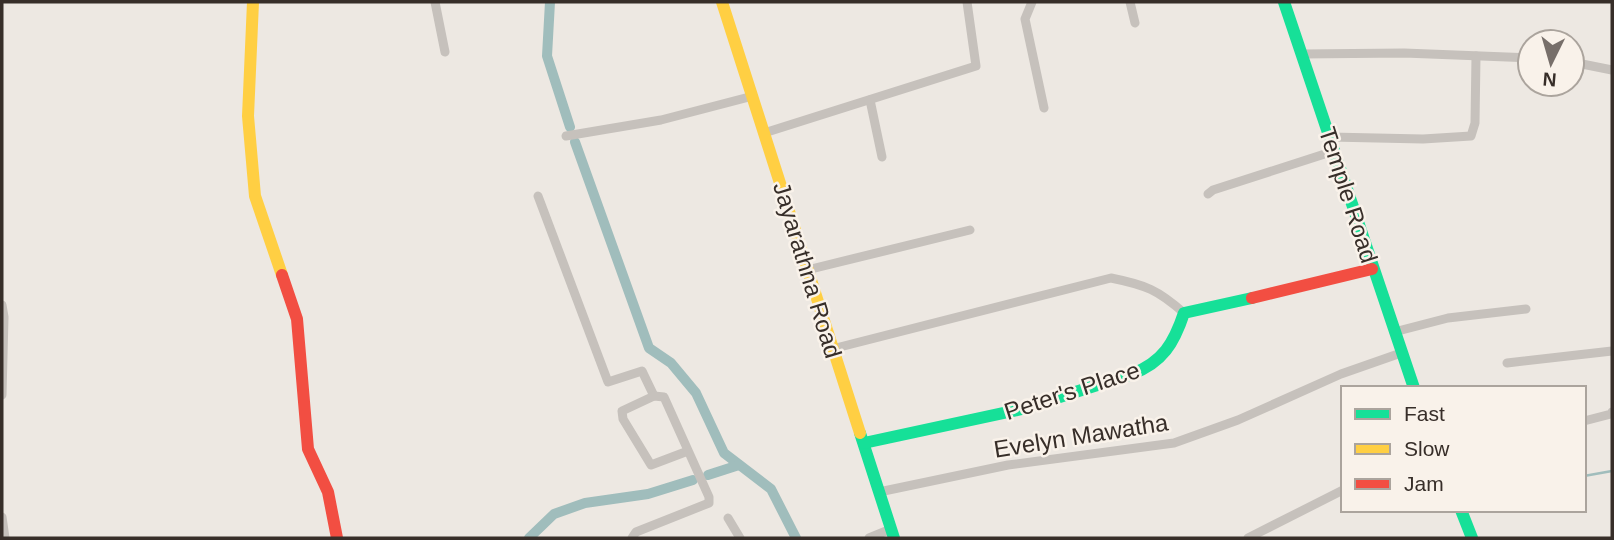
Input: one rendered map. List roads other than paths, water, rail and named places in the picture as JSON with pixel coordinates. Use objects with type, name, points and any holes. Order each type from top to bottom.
[{"type":"street","points":[[253,2],[248,116],[255,196],[298,319],[308,449],[328,492],[337,538]]},
{"type":"street","points":[[435,2],[445,52]]},
{"type":"street","name":"Jayarathna Road","points":[[722,2],[892,534]]},
{"type":"street","points":[[764,133],[976,66],[967,2]]},
{"type":"street","points":[[1032,2],[1024,19],[1044,108]]},
{"type":"street","points":[[1130,2],[1135,23]]},
{"type":"street","name":"Temple Road","points":[[1284,2],[1413,386]]},
{"type":"street","points":[[1303,54],[1404,53],[1516,57]]},
{"type":"street","points":[[1330,137],[1423,139],[1471,136],[1475,123],[1476,56]]},
{"type":"street","points":[[1586,65],[1612,70]]},
{"type":"street","points":[[566,136],[662,120],[753,96]]},
{"type":"street","points":[[870,100],[882,157]]},
{"type":"street","points":[[1208,194],[1213,190],[1334,152]]},
{"type":"street","points":[[538,196],[608,382],[642,371],[654,396]]},
{"type":"street","points":[[807,270],[970,230]]},
{"type":"street","points":[[832,349],[1111,278],[1139,283],[1162,294],[1184,313],[1372,269]]},
{"type":"street","points":[[2,305],[2,395]]},
{"type":"street","points":[[1394,332],[1448,318],[1526,309]]},
{"type":"street","name":"Peter's Place","points":[[864,443],[983,419],[1089,390],[1144,369],[1160,359],[1174,340],[1184,313]]},
{"type":"street","points":[[1507,363],[1612,351]]},
{"type":"street","name":"Evelyn Mawatha","points":[[879,492],[1008,465],[1174,443],[1238,420],[1341,374],[1401,353]]},
{"type":"street","points":[[632,538],[636,532],[709,502],[709,497],[664,397],[654,396],[622,411],[622,419],[651,465],[688,451]]},
{"type":"street","points":[[1586,420],[1612,412]]},
{"type":"street","points":[[1248,538],[1341,491]]},
{"type":"street","points":[[1462,512],[1472,538]]},
{"type":"street","points":[[2,517],[5,538]]},
{"type":"street","points":[[728,518],[740,538]]},
{"type":"street","points":[[869,538],[892,534]]},
{"type":"waterway","points":[[550,2],[547,56],[570,127]]},
{"type":"waterway","points":[[575,142],[649,348],[671,363],[696,393],[724,453],[771,489],[796,538]]},
{"type":"waterway","points":[[708,475],[739,465]]},
{"type":"waterway","points":[[1586,476],[1612,471]]},
{"type":"waterway","points":[[529,538],[554,514],[585,503],[648,494],[693,480]]}]
